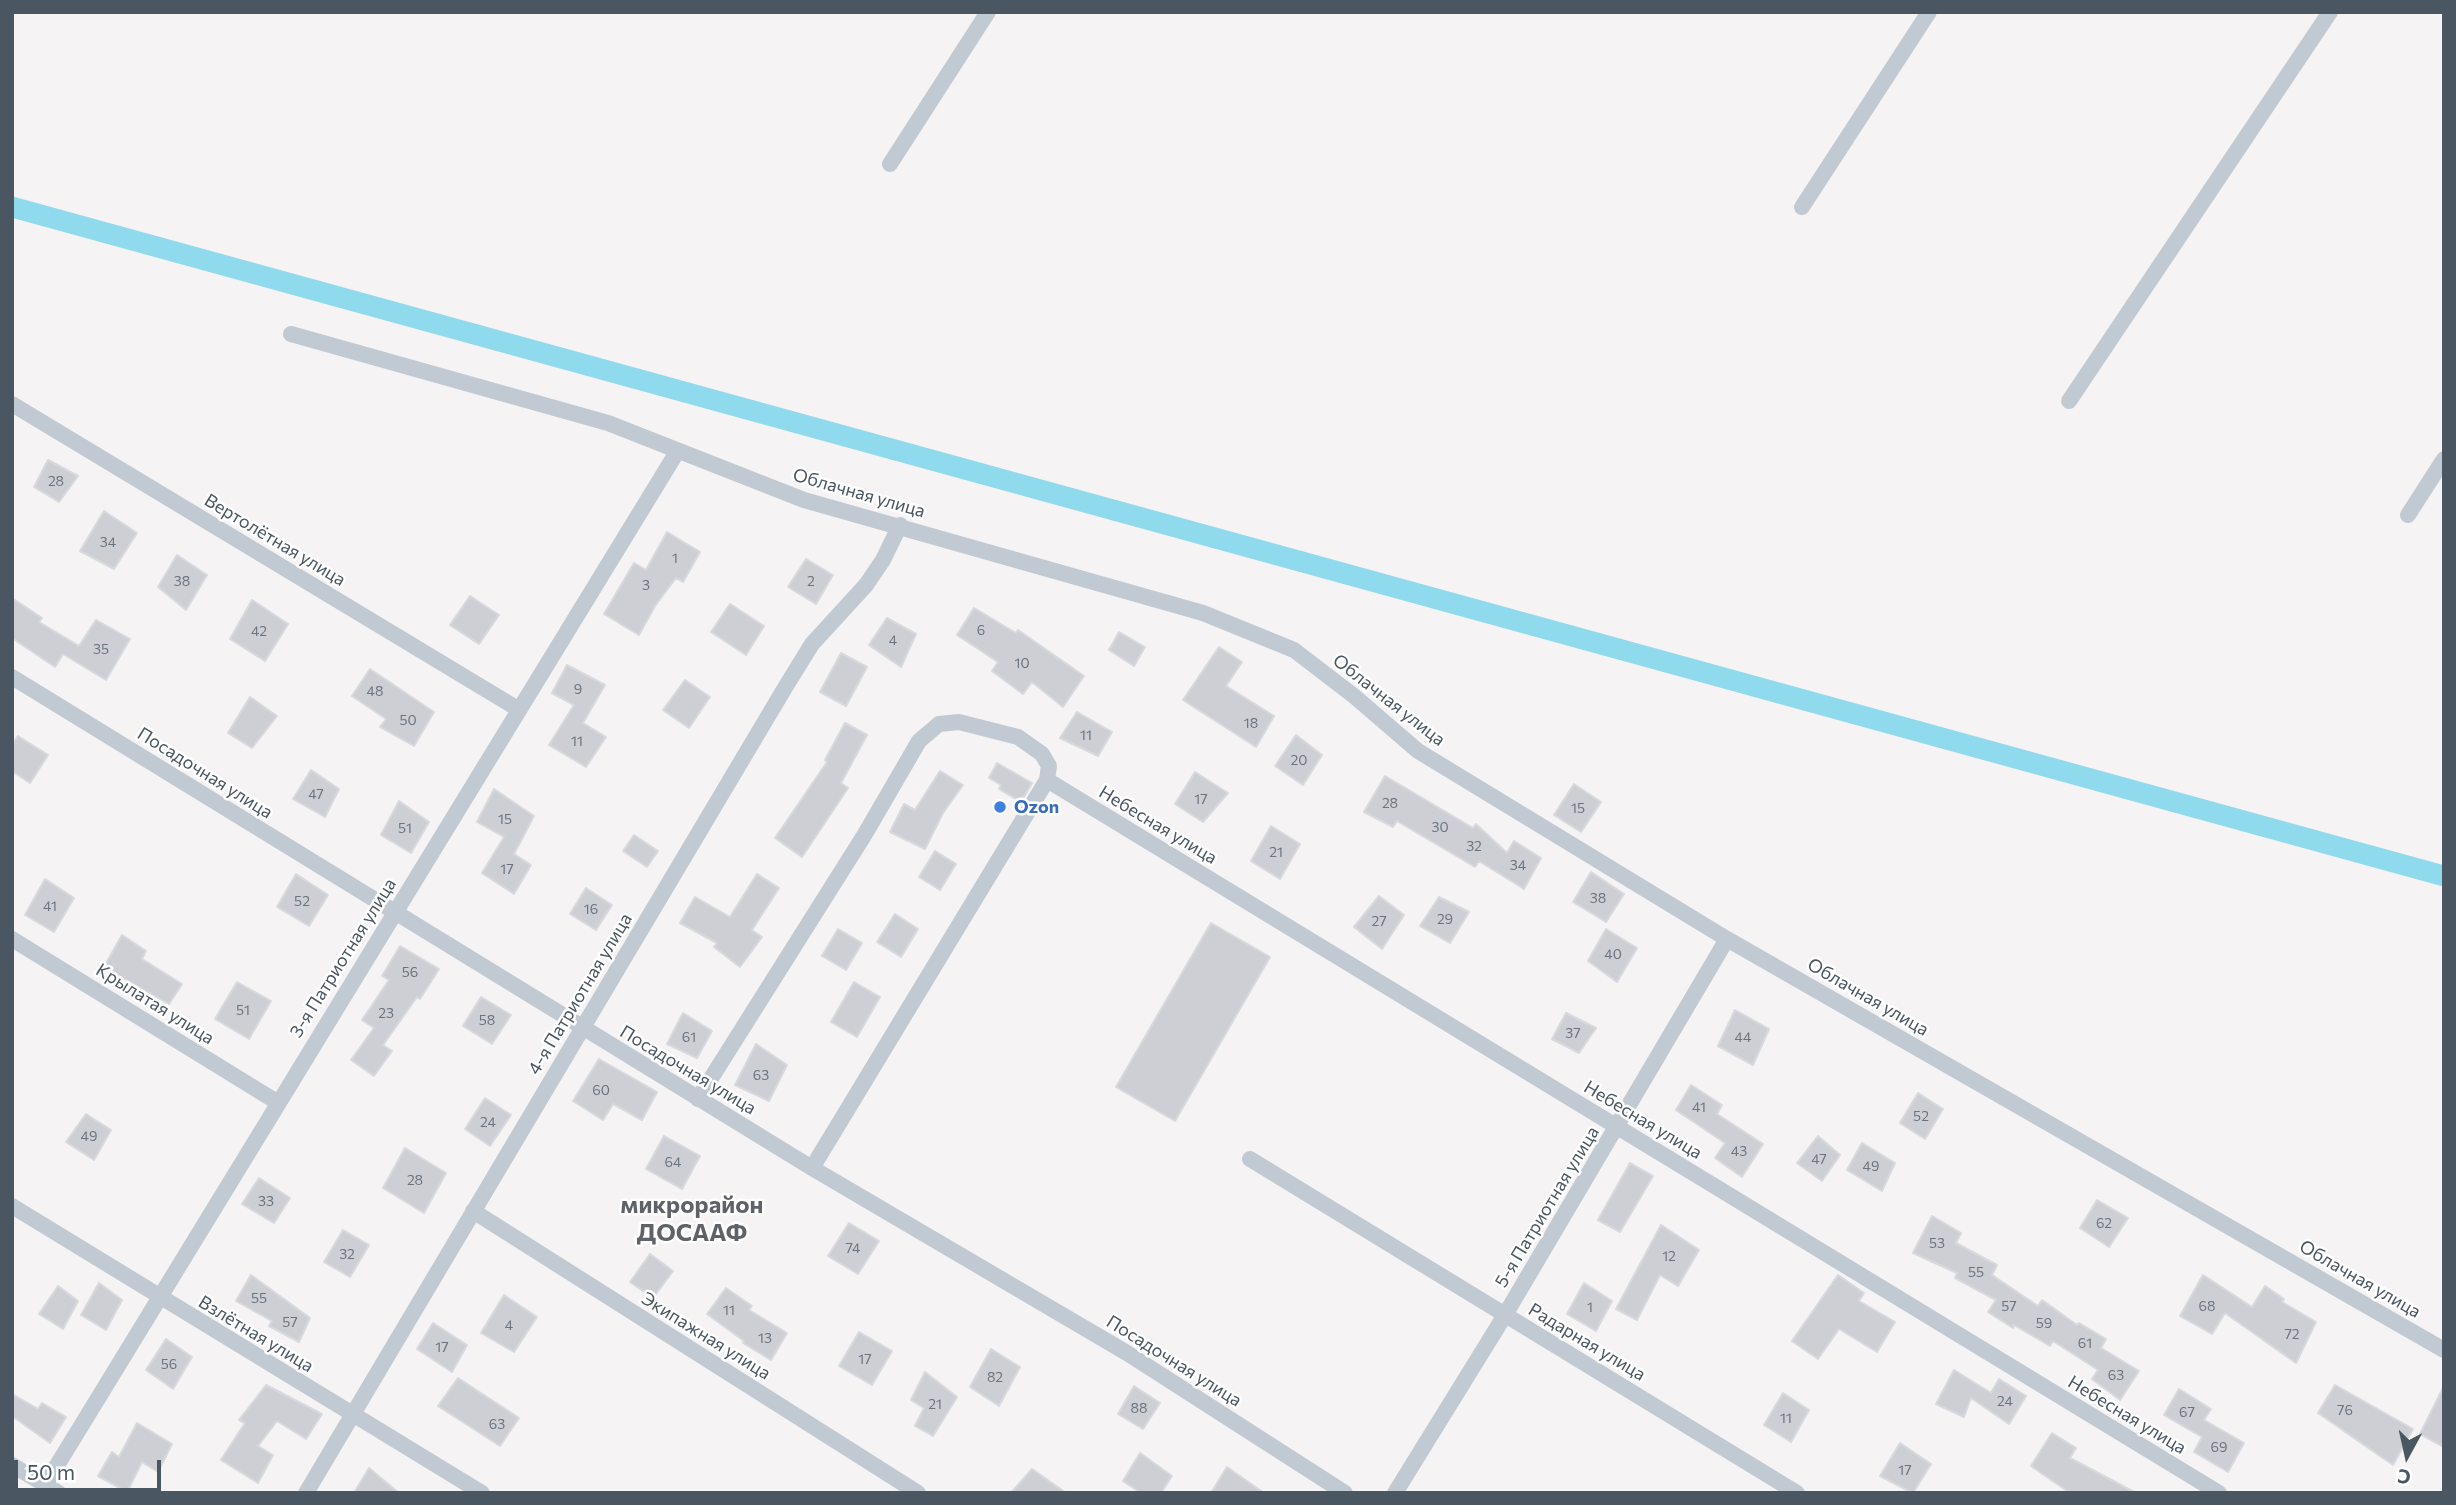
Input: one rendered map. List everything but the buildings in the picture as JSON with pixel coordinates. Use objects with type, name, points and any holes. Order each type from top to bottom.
[{"type":"street","points":[[890,164],[988,12]]},
{"type":"street","points":[[1802,207],[1928,12]]},
{"type":"street","points":[[2069,401],[2330,12]]},
{"type":"street","name":"Облачная улица","points":[[291,334],[608,423],[804,499],[1203,613],[1294,650],[1354,695],[1418,751],[1727,939],[2444,1350]]},
{"type":"street","name":"Вертолётная улица","points":[[12,404],[518,709]]},
{"type":"street","name":"3-я Патриотная улица","points":[[52,1489],[160,1297],[277,1102],[677,452]]},
{"type":"street","points":[[2407,515],[2444,459]]},
{"type":"street","name":"4-я Патриотная улица","points":[[306,1493],[811,644],[866,585],[883,560],[900,525]]},
{"type":"street","name":"Посадочная улица","points":[[12,677],[698,1099],[1127,1353],[1345,1493]]},
{"type":"street","points":[[698,1099],[865,834],[919,741],[939,724],[959,722],[1018,737],[1042,754],[1049,766],[1047,780],[812,1168]]},
{"type":"street","name":"Небесная улица","points":[[1047,780],[2219,1493]]},
{"type":"street","name":"Крылатая улица","points":[[12,939],[277,1102]]},
{"type":"street","name":"5-я Патриотная улица","points":[[1395,1493],[1505,1315],[1727,939]]},
{"type":"street","name":"Радарная улица","points":[[1250,1159],[1797,1493]]},
{"type":"street","name":"Взлётная улица","points":[[12,1206],[482,1493]]},
{"type":"street","name":"Экипажная улица","points":[[473,1212],[918,1493]]},
{"type":"street","points":[[12,1465],[52,1489]]},
{"type":"waterway","points":[[12,207],[2444,876]]},
{"type":"place","name":"Ozon","points":[[1000,807]]},
{"type":"district","name":"микрорайон ДОСААФ","points":[[692,1219]]}]
